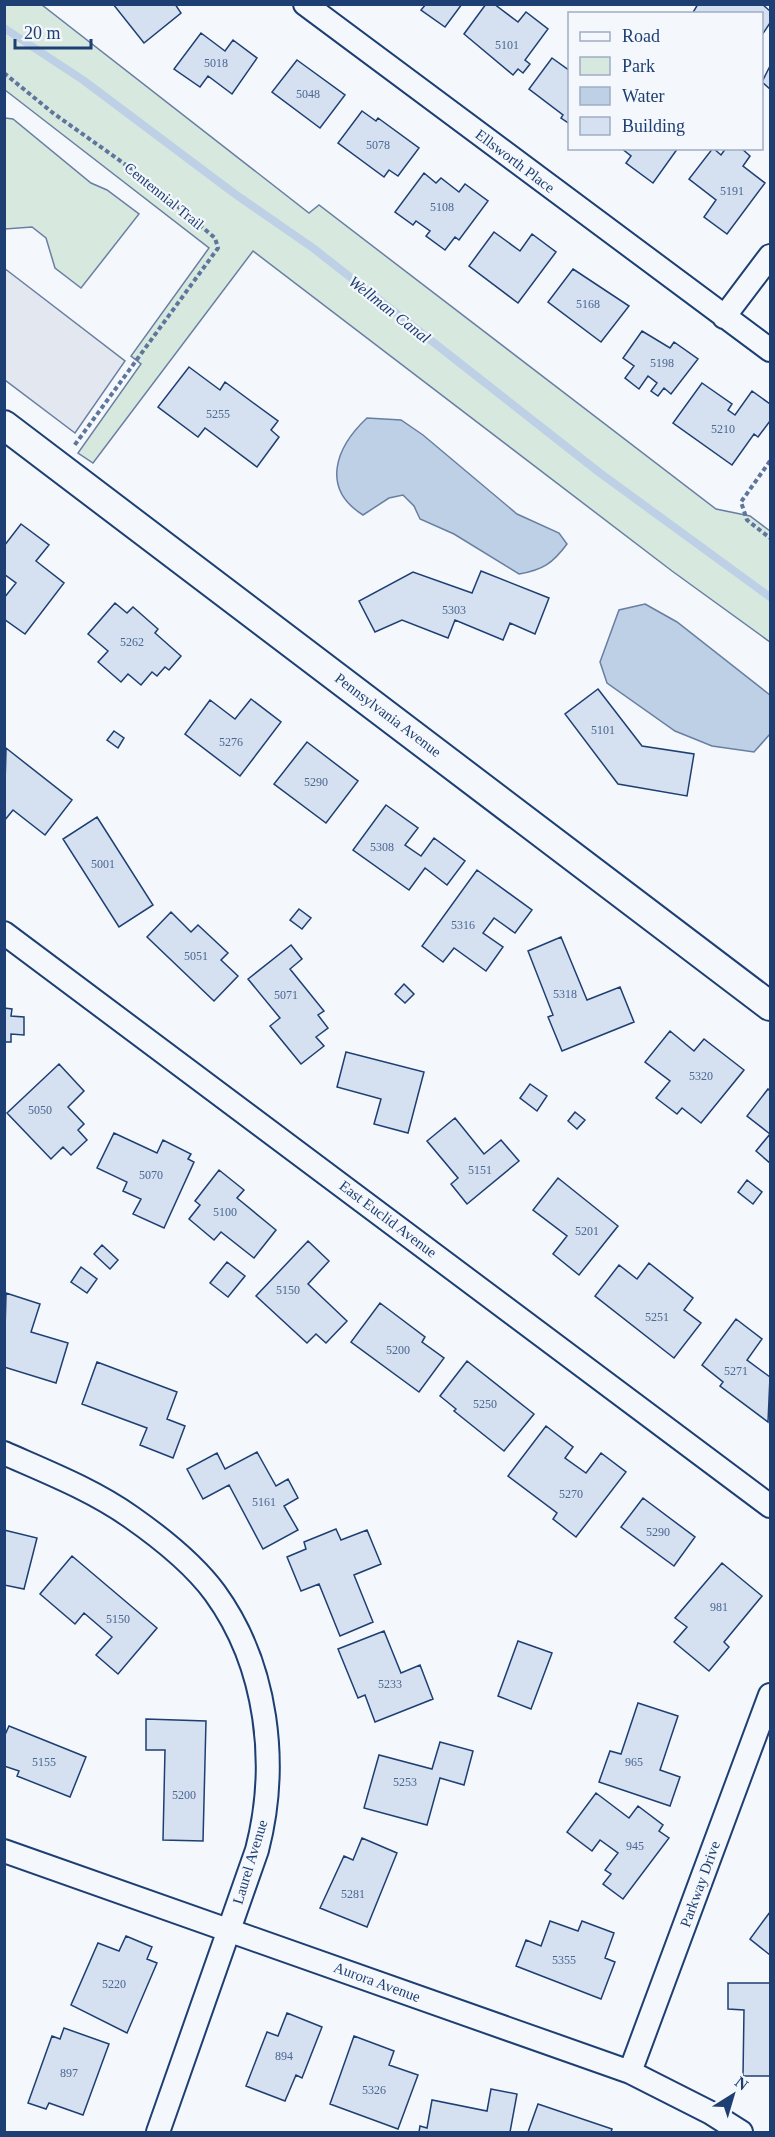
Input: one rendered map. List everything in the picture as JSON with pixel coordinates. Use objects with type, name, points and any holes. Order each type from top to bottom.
[{"type":"street","name":"Ellsworth Place","points":[[305,4],[724,317]]},
{"type":"street","points":[[771,256],[724,317],[771,350]]},
{"type":"street","name":"Pennsylvania Avenue","points":[[4,425],[771,1006]]},
{"type":"street","name":"East Euclid Avenue","points":[[4,933],[771,1506]]},
{"type":"street","name":"Laurel Avenue","points":[[4,1453],[69,1482],[129,1515],[175,1550],[215,1593],[245,1647],[262,1703],[270,1762],[265,1821],[158,2133]]},
{"type":"street","name":"Parkway Drive","points":[[630,2072],[771,1695]]},
{"type":"street","name":"Aurora Avenue","points":[[4,1851],[630,2072],[711,2113],[741,2133]]},
{"type":"path","name":"Centennial Trail","points":[[4,73],[53,113],[143,177],[215,238],[218,248],[60,466]]},
{"type":"path","points":[[771,460],[741,502],[747,520],[771,538]]},
{"type":"green space","points":[[4,5],[42,5],[309,213],[319,205],[716,509],[750,516],[770,531],[770,642],[672,571],[253,251],[93,463],[78,453],[141,364],[131,356],[209,248],[5,90]]},
{"type":"green space","points":[[5,118],[13,119],[91,183],[107,190],[139,214],[81,288],[55,268],[46,238],[32,227],[5,229]]},
{"type":"shaded area","points":[[4,268],[125,361],[75,433],[5,380]]},
{"type":"water","points":[[367,418],[401,420],[423,435],[517,514],[559,533],[567,544],[547,565],[519,574],[454,534],[420,519],[414,506],[403,495],[389,498],[363,515],[341,493],[337,480],[337,467],[347,442]]},
{"type":"water","points":[[645,604],[677,622],[770,695],[770,734],[754,752],[712,746],[675,731],[607,683],[600,662],[619,610]]},
{"type":"building","points":[[113,4],[175,4],[181,13],[144,43]]},
{"type":"building","points":[[426,4],[462,4],[445,27],[421,10]]},
{"type":"building","points":[[486,4],[494,4],[518,22],[526,12],[548,29],[525,60],[530,64],[523,73],[518,69],[513,75],[464,34]]},
{"type":"building","points":[[698,4],[762,4],[770,11],[770,23],[763,34],[763,12],[693,12]]},
{"type":"building","points":[[201,33],[225,51],[233,40],[257,58],[232,94],[208,76],[200,87],[174,69]]},
{"type":"building","points":[[552,58],[568,70],[568,123],[561,118],[563,115],[529,89]]},
{"type":"building","points":[[297,60],[345,95],[320,128],[272,92]]},
{"type":"building","points":[[770,66],[770,89],[763,80]]},
{"type":"building","points":[[362,111],[376,121],[378,118],[419,148],[398,176],[389,170],[384,177],[338,143]]},
{"type":"building","points":[[624,150],[677,150],[653,183],[626,163],[631,156]]},
{"type":"building","points":[[711,150],[721,155],[725,150],[743,150],[750,156],[743,166],[765,183],[727,234],[704,217],[716,200],[689,179]]},
{"type":"building","points":[[424,173],[436,183],[441,178],[459,192],[465,184],[488,201],[459,240],[455,237],[445,250],[426,236],[430,231],[416,221],[413,225],[395,212]]},
{"type":"building","points":[[494,232],[520,251],[532,234],[556,252],[518,303],[469,266]]},
{"type":"building","points":[[573,269],[629,306],[601,342],[548,302]]},
{"type":"building","points":[[642,331],[670,348],[674,342],[698,359],[671,394],[664,388],[658,396],[651,391],[657,383],[648,376],[639,389],[625,378],[634,366],[623,358]]},
{"type":"building","points":[[189,367],[220,390],[225,382],[278,421],[271,430],[279,437],[257,467],[205,428],[198,437],[158,407]]},
{"type":"building","points":[[702,383],[732,404],[728,410],[735,415],[752,391],[770,404],[770,421],[758,437],[754,434],[732,465],[673,423]]},
{"type":"building","points":[[21,524],[49,545],[36,561],[64,583],[25,634],[4,619],[4,598],[16,583],[4,574],[4,546]]},
{"type":"building","points":[[481,571],[549,598],[535,634],[510,623],[503,640],[455,620],[448,638],[402,620],[375,632],[359,601],[413,572],[472,593]]},
{"type":"building","points":[[115,603],[127,613],[133,607],[158,629],[155,633],[181,656],[169,670],[165,667],[157,676],[152,672],[141,685],[128,674],[121,682],[98,662],[108,651],[88,634]]},
{"type":"building","points":[[598,689],[642,746],[694,754],[687,796],[618,784],[565,714]]},
{"type":"building","points":[[251,699],[281,722],[240,776],[185,734],[210,700],[235,719]]},
{"type":"building","points":[[114,731],[124,738],[118,748],[107,740]]},
{"type":"building","points":[[307,742],[358,781],[326,823],[274,784]]},
{"type":"building","points":[[6,748],[72,800],[45,835],[13,810],[4,821]]},
{"type":"building","points":[[386,805],[418,828],[405,845],[421,856],[434,838],[465,861],[447,885],[425,868],[409,890],[353,850]]},
{"type":"building","points":[[97,817],[153,905],[119,927],[63,839]]},
{"type":"building","points":[[477,870],[532,910],[515,933],[494,918],[483,933],[503,947],[486,971],[454,948],[443,962],[422,946]]},
{"type":"building","points":[[299,909],[311,918],[302,929],[290,920]]},
{"type":"building","points":[[171,912],[191,932],[198,925],[228,953],[221,960],[238,976],[214,1001],[147,937]]},
{"type":"building","points":[[561,937],[587,1000],[620,987],[634,1022],[562,1051],[548,1017],[553,1015],[528,951]]},
{"type":"building","points":[[291,945],[302,959],[290,969],[324,1011],[318,1015],[328,1028],[316,1037],[324,1046],[301,1064],[270,1026],[280,1018],[248,979]]},
{"type":"building","points":[[404,984],[414,994],[405,1003],[395,994]]},
{"type":"building","points":[[4,1008],[12,1009],[11,1016],[24,1017],[24,1035],[11,1034],[11,1042],[4,1042]]},
{"type":"building","points":[[670,1031],[694,1051],[704,1039],[744,1070],[701,1123],[682,1108],[677,1114],[656,1098],[670,1081],[645,1062]]},
{"type":"building","points":[[346,1052],[424,1072],[408,1133],[374,1124],[381,1099],[337,1087]]},
{"type":"building","points":[[59,1064],[84,1091],[68,1107],[84,1124],[78,1130],[87,1140],[71,1155],[63,1147],[51,1159],[7,1113]]},
{"type":"building","points":[[530,1084],[547,1096],[537,1111],[520,1098]]},
{"type":"building","points":[[768,1089],[770,1091],[770,1134],[747,1116]]},
{"type":"building","points":[[575,1112],[585,1120],[577,1129],[568,1121]]},
{"type":"building","points":[[455,1118],[484,1154],[501,1140],[519,1161],[467,1204],[451,1184],[458,1178],[427,1141]]},
{"type":"building","points":[[114,1133],[157,1153],[163,1140],[191,1154],[188,1159],[194,1162],[164,1228],[133,1214],[141,1199],[123,1191],[127,1182],[97,1168]]},
{"type":"building","points":[[770,1134],[770,1163],[756,1151]]},
{"type":"building","points":[[219,1170],[244,1190],[237,1198],[276,1230],[254,1258],[221,1232],[214,1240],[189,1219],[200,1205],[195,1201]]},
{"type":"building","points":[[558,1178],[618,1226],[579,1275],[553,1254],[567,1236],[533,1210]]},
{"type":"building","points":[[747,1180],[762,1192],[753,1204],[738,1192]]},
{"type":"building","points":[[308,1241],[329,1261],[308,1284],[347,1321],[326,1343],[316,1334],[307,1343],[256,1296]]},
{"type":"building","points":[[102,1245],[118,1260],[110,1269],[94,1254]]},
{"type":"building","points":[[227,1262],[245,1276],[228,1297],[210,1283]]},
{"type":"building","points":[[649,1263],[693,1298],[684,1310],[701,1323],[674,1358],[595,1296],[619,1265],[637,1279]]},
{"type":"building","points":[[81,1267],[97,1279],[87,1293],[71,1282]]},
{"type":"building","points":[[6,1293],[40,1304],[31,1332],[68,1343],[56,1383],[4,1367]]},
{"type":"building","points":[[380,1303],[425,1337],[422,1342],[444,1358],[419,1392],[351,1342]]},
{"type":"building","points":[[736,1319],[762,1339],[747,1360],[770,1377],[768,1422],[720,1386],[723,1382],[702,1365]]},
{"type":"building","points":[[467,1361],[534,1414],[504,1451],[454,1411],[456,1409],[440,1396]]},
{"type":"building","points":[[97,1362],[177,1392],[167,1419],[185,1426],[173,1458],[140,1445],[147,1428],[82,1404]]},
{"type":"building","points":[[546,1426],[573,1447],[565,1458],[586,1473],[601,1453],[626,1472],[576,1537],[553,1519],[557,1513],[508,1476]]},
{"type":"building","points":[[257,1452],[276,1486],[288,1479],[298,1498],[284,1506],[298,1530],[263,1549],[229,1485],[203,1499],[187,1469],[217,1453],[225,1469]]},
{"type":"building","points":[[643,1498],[695,1537],[674,1566],[621,1527]]},
{"type":"building","points":[[336,1529],[341,1540],[367,1530],[381,1564],[354,1575],[373,1622],[340,1636],[319,1584],[301,1591],[287,1557],[306,1549],[304,1542]]},
{"type":"building","points":[[4,1530],[37,1538],[24,1589],[4,1585]]},
{"type":"building","points":[[72,1556],[157,1628],[118,1674],[96,1655],[112,1637],[84,1613],[75,1624],[40,1594]]},
{"type":"building","points":[[722,1563],[762,1596],[724,1642],[729,1647],[709,1671],[674,1642],[687,1627],[675,1618]]},
{"type":"building","points":[[384,1631],[401,1673],[420,1665],[433,1699],[375,1722],[365,1695],[358,1698],[338,1649]]},
{"type":"building","points":[[518,1641],[552,1653],[531,1709],[498,1696]]},
{"type":"building","points":[[638,1703],[678,1716],[660,1770],[680,1777],[670,1806],[599,1782],[610,1751],[621,1754]]},
{"type":"building","points":[[146,1719],[206,1721],[203,1841],[163,1840],[165,1750],[146,1750]]},
{"type":"building","points":[[9,1726],[86,1757],[70,1797],[17,1776],[19,1771],[4,1766],[4,1737]]},
{"type":"building","points":[[440,1742],[473,1751],[464,1785],[440,1778],[427,1825],[364,1808],[379,1755],[432,1769]]},
{"type":"building","points":[[596,1793],[629,1818],[638,1806],[663,1825],[659,1831],[669,1838],[623,1899],[603,1884],[611,1874],[605,1870],[618,1853],[600,1840],[592,1851],[567,1832]]},
{"type":"building","points":[[362,1838],[397,1853],[367,1927],[320,1908],[344,1856],[353,1860]]},
{"type":"building","points":[[770,1912],[770,1955],[750,1939]]},
{"type":"building","points":[[550,1921],[578,1931],[582,1921],[614,1933],[605,1958],[615,1962],[601,1999],[516,1966],[526,1940],[541,1946]]},
{"type":"building","points":[[126,1936],[152,1947],[147,1959],[157,1963],[127,2033],[71,2005],[98,1943],[119,1951]]},
{"type":"building","points":[[728,1983],[770,1983],[770,2076],[743,2076],[744,2010],[728,2009]]},
{"type":"building","points":[[287,2013],[322,2027],[302,2078],[296,2075],[285,2101],[246,2086],[267,2032],[278,2036]]},
{"type":"building","points":[[64,2028],[109,2044],[83,2115],[49,2103],[46,2109],[28,2103],[52,2036],[60,2039]]},
{"type":"building","points":[[354,2036],[394,2051],[389,2065],[418,2075],[398,2129],[330,2104]]},
{"type":"building","points":[[491,2089],[517,2094],[510,2132],[419,2132],[420,2126],[427,2128],[432,2100],[487,2111]]},
{"type":"building","points":[[538,2104],[612,2129],[611,2132],[528,2132]]},
{"type":"waterway","name":"Wellman Canal","points":[[4,28],[83,80],[235,194],[313,248],[600,473],[770,597]]}]
